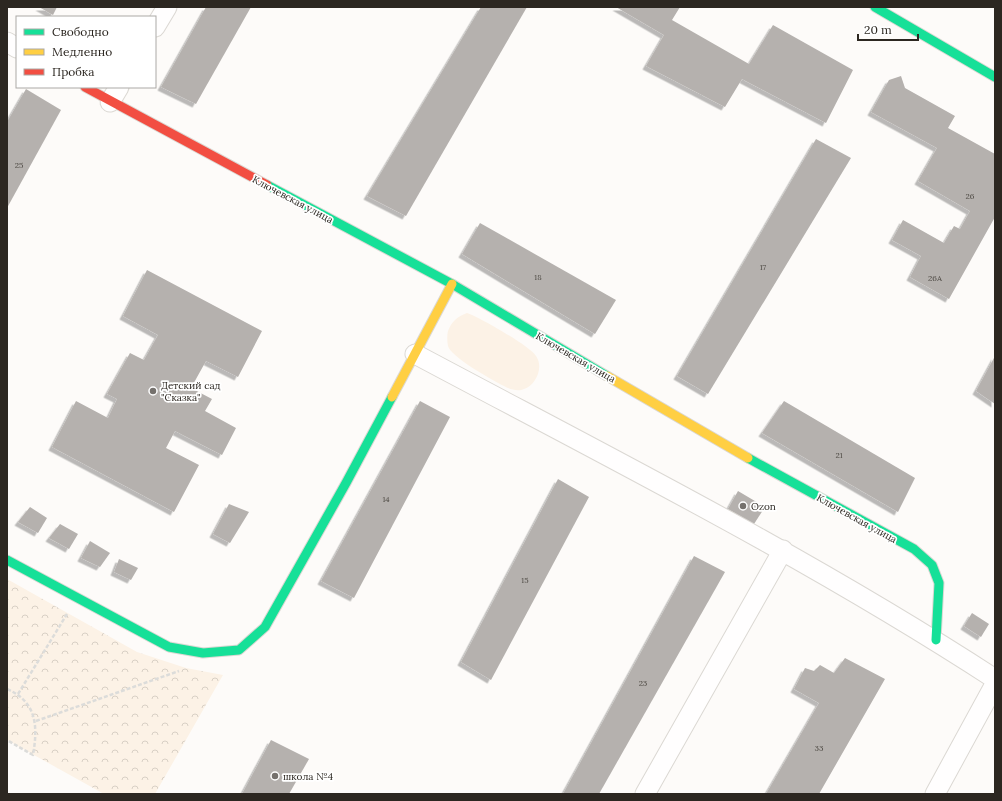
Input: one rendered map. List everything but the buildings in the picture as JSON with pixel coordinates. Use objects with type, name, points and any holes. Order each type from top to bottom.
[{"type":"street","points":[[156,25],[167,7]]},
{"type":"street","points":[[875,7],[995,77]]},
{"type":"street","points":[[7,42],[16,47]]},
{"type":"street","name":"Ключевская улица","points":[[89,88],[115,94],[452,284],[747,458],[914,549],[932,565],[939,583],[936,640]]},
{"type":"street","points":[[7,560],[169,647],[203,653],[239,650],[265,627],[346,482],[452,284]]},
{"type":"street","points":[[415,354],[783,550],[936,640],[995,679]]},
{"type":"street","points":[[645,794],[783,550]]},
{"type":"street","points":[[935,794],[995,684]]},
{"type":"path","points":[[18,694],[77,597]]},
{"type":"path","points":[[36,721],[186,668]]},
{"type":"path","points":[[7,689],[18,694],[32,710],[36,721],[36,742],[33,755],[7,740]]},
{"type":"green space","points":[[467,313],[493,326],[532,351],[538,360],[539,370],[538,375],[532,384],[522,390],[508,388],[473,368],[451,351],[448,346],[448,331],[455,320]]},
{"type":"green space","points":[[7,579],[137,652],[186,668],[223,675],[155,794],[104,794],[7,740]]},
{"type":"traffic: fast","points":[[875,7],[995,77]]},
{"type":"traffic: fast","points":[[267,185],[452,284],[607,376]]},
{"type":"traffic: fast","points":[[7,560],[169,647],[203,653],[239,650],[265,627],[346,483],[392,397]]},
{"type":"traffic: fast","points":[[748,458],[914,549],[932,565],[939,583],[936,640]]},
{"type":"traffic: slow","points":[[392,397],[452,284]]},
{"type":"traffic: slow","points":[[607,376],[748,458]]},
{"type":"traffic: jam","points":[[87,88],[267,185]]},
{"type":"place","name":"Детский сад \"Сказка\"","points":[[153,391]]},
{"type":"place","name":"Ozon","points":[[743,506]]},
{"type":"place","name":"школа №4","points":[[275,776]]}]
